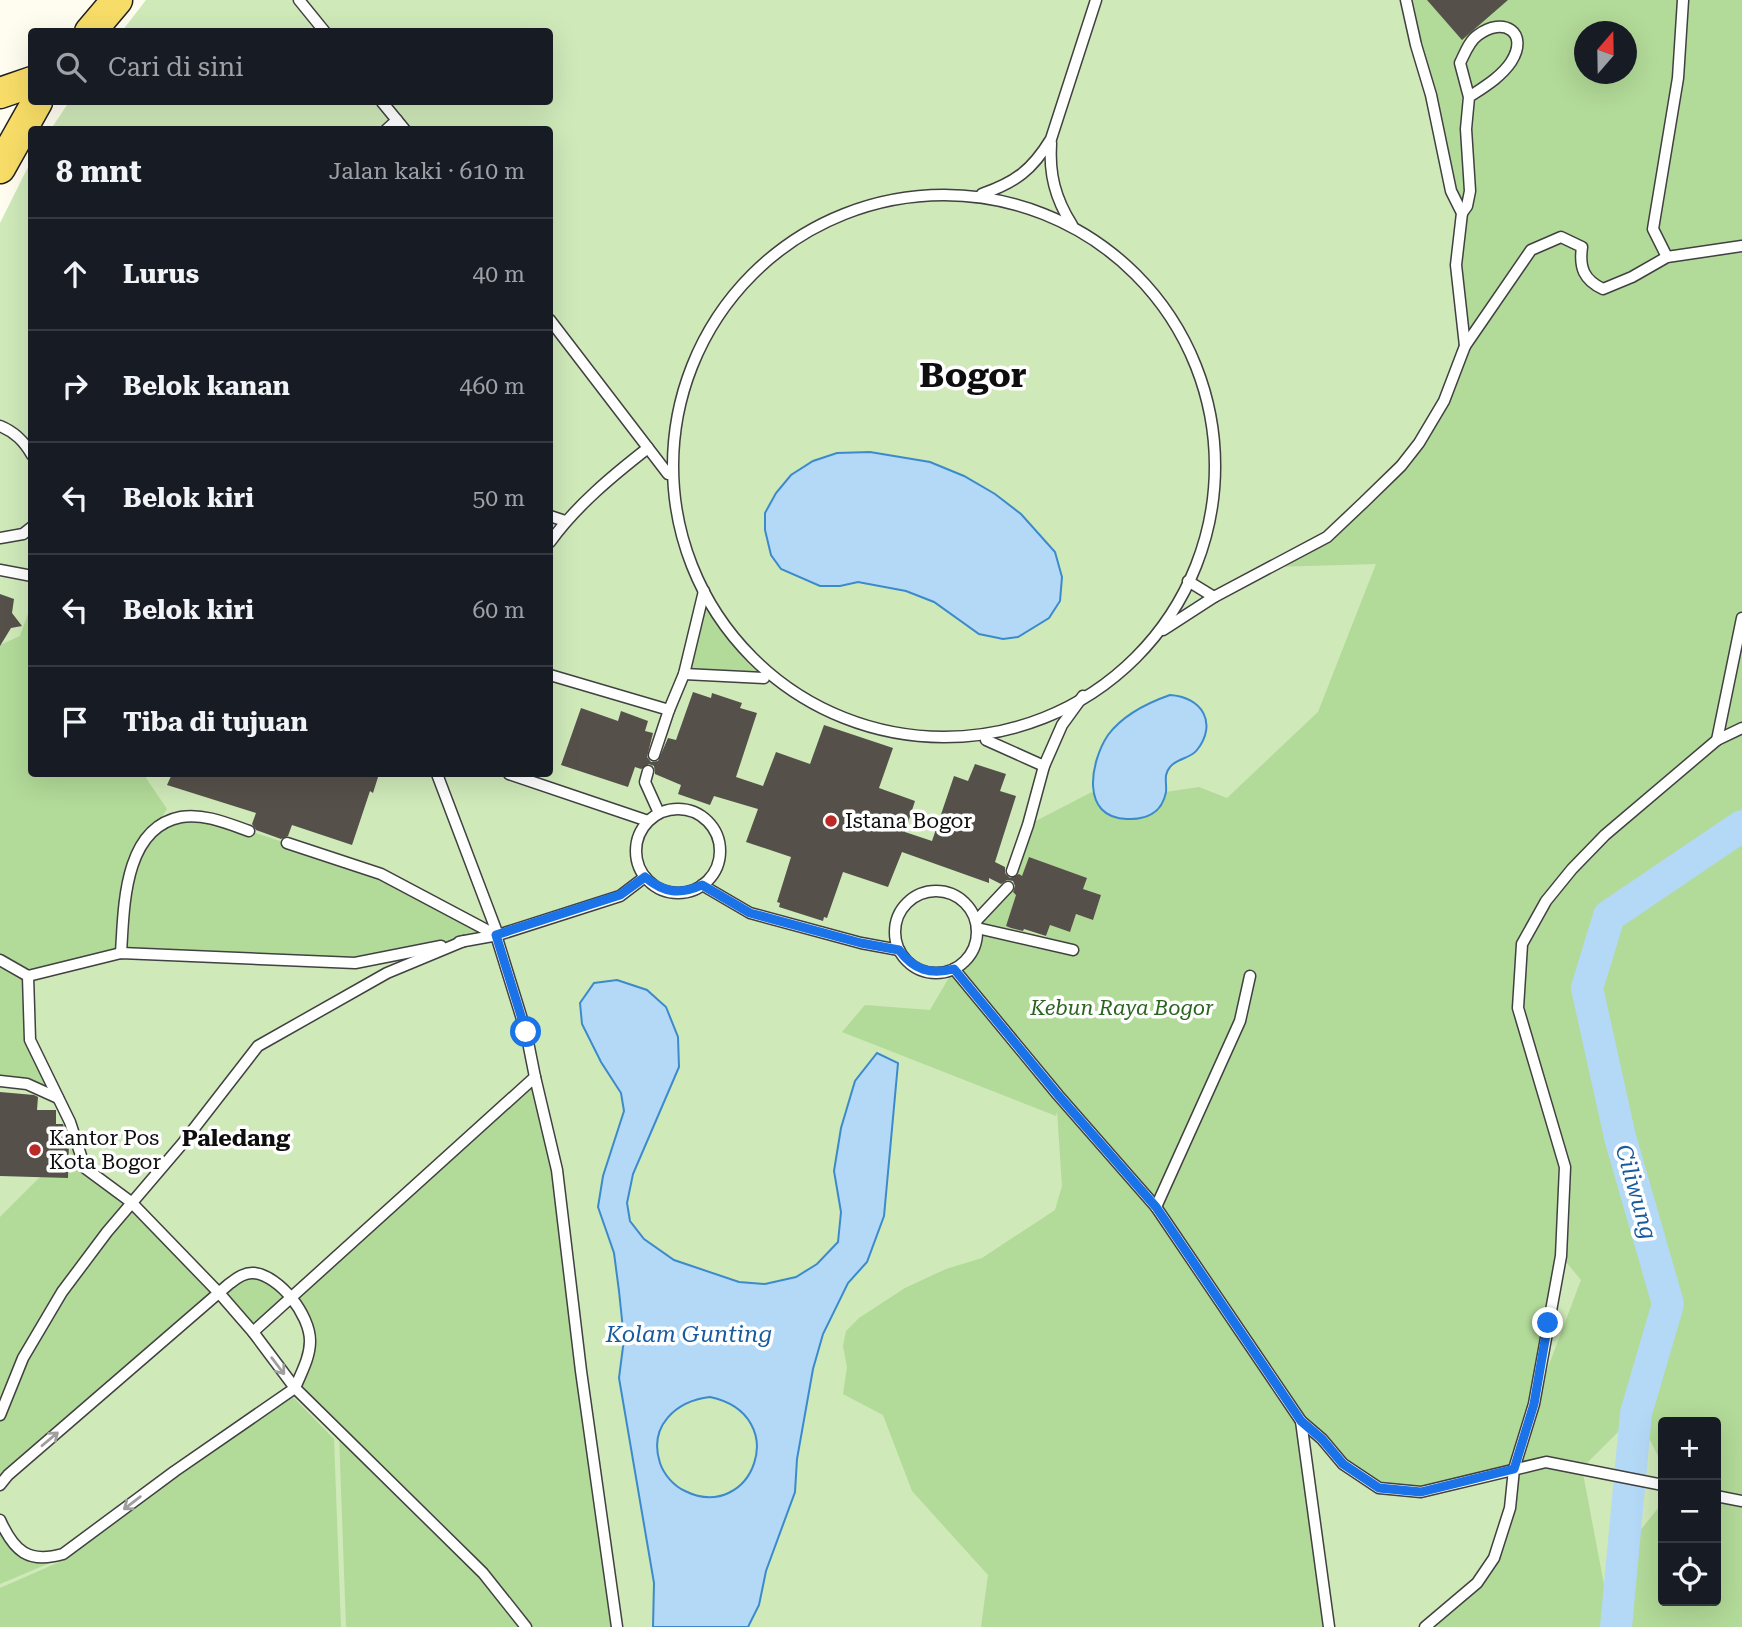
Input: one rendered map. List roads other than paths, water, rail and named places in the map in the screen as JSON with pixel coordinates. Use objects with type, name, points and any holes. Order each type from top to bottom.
[{"type":"main road","points":[[93,28],[117,0]]},
{"type":"main road","points":[[0,93],[28,83]]},
{"type":"main road","points":[[0,168],[35,105]]},
{"type":"lane","points":[[299,0],[322,28]]},
{"type":"lane","points":[[979,195],[1022,176],[1039,159],[1051,139],[1096,0]]},
{"type":"lane","points":[[1406,0],[1431,95],[1451,191],[1462,213]]},
{"type":"lane","points":[[1667,257],[1653,229],[1678,78],[1683,0]]},
{"type":"lane","points":[[1465,346],[1456,265],[1462,213],[1467,206],[1470,191],[1466,129],[1469,97],[1460,63],[1477,35],[1491,28],[1506,26],[1512,29],[1517,37],[1517,48],[1512,61],[1494,80],[1469,97]]},
{"type":"lane","points":[[384,105],[402,126]]},
{"type":"lane","points":[[390,126],[397,120]]},
{"type":"lane","points":[[1051,139],[1053,184],[1060,206],[1072,225]]},
{"type":"lane","points":[[668,474],[687,383],[708,336],[734,294],[776,252],[827,222],[886,198],[926,192],[979,195],[1013,201],[1072,225],[1124,261],[1157,294],[1182,331],[1202,376],[1212,417],[1215,461],[1209,513],[1190,576],[1160,632]]},
{"type":"lane","points":[[553,324],[668,474],[704,591],[764,678],[823,712],[900,738],[953,745],[986,740],[1049,714],[1085,692],[1160,632],[1214,597],[1327,537],[1392,475],[1419,443],[1444,401],[1465,346],[1531,250],[1561,237],[1582,247],[1580,261],[1584,274],[1589,282],[1603,289],[1632,277],[1667,257],[1742,246]]},
{"type":"lane","points":[[0,426],[15,434],[28,448]]},
{"type":"lane","points":[[553,538],[565,521],[648,448]]},
{"type":"lane","points":[[553,517],[565,521]]},
{"type":"lane","points":[[0,538],[23,534],[28,530]]},
{"type":"lane","points":[[0,570],[28,575]]},
{"type":"lane","points":[[1190,576],[1214,597]]},
{"type":"lane","points":[[653,755],[684,674],[704,591]]},
{"type":"lane","points":[[1717,740],[1742,618]]},
{"type":"lane","points":[[684,674],[764,678]]},
{"type":"lane","points":[[553,676],[669,710]]},
{"type":"lane","points":[[1012,871],[1044,766],[1062,725],[1085,692]]},
{"type":"lane","points":[[1425,1627],[1477,1583],[1494,1558],[1510,1508],[1514,1469],[1534,1404],[1561,1256],[1565,1167],[1518,1008],[1522,944],[1546,901],[1605,835],[1717,740],[1742,728]]},
{"type":"lane","points":[[986,740],[1044,766]]},
{"type":"lane","points":[[648,771],[645,782],[659,813]]},
{"type":"lane","points":[[438,777],[497,935],[526,1032],[556,1170],[617,1627]]},
{"type":"lane","points":[[518,777],[648,821]]},
{"type":"lane","points":[[672,809],[699,815],[710,824],[717,835],[720,849],[718,863],[712,875],[702,885],[687,892],[670,892],[654,885],[645,877],[635,852],[641,830],[648,821],[659,813],[672,809]]},
{"type":"lane","points":[[121,953],[126,884],[135,857],[149,836],[163,825],[181,817],[209,819],[249,831]]},
{"type":"lane","points":[[287,843],[381,874],[497,935]]},
{"type":"lane","points":[[0,960],[28,976],[121,953],[355,963],[497,935],[620,895],[645,877]]},
{"type":"lane","points":[[702,885],[750,913],[861,943],[899,950]]},
{"type":"lane","points":[[977,924],[1008,887]]},
{"type":"lane","points":[[935,891],[961,899],[970,909],[977,924],[977,940],[972,952],[965,962],[954,969],[939,973],[923,971],[909,962],[899,950],[895,937],[896,923],[910,900],[921,894],[935,891]]},
{"type":"lane","points":[[977,924],[1073,950]]},
{"type":"lane","points":[[0,1415],[23,1358],[62,1292],[131,1202],[182,1144],[258,1046],[387,973],[464,941]]},
{"type":"lane","points":[[954,969],[1058,1095],[1156,1207],[1301,1421],[1322,1439],[1343,1464],[1379,1488],[1421,1492],[1546,1462],[1658,1484]]},
{"type":"lane","points":[[1156,1207],[1240,1021],[1250,975]]},
{"type":"lane","points":[[28,976],[30,1040],[71,1126],[85,1168],[131,1202],[253,1332],[295,1388],[483,1573],[526,1627]]},
{"type":"lane","points":[[253,1332],[535,1077]]},
{"type":"lane","points":[[0,1081],[27,1084],[58,1098]]},
{"type":"lane","points":[[0,1485],[17,1467],[239,1277],[253,1273],[275,1282],[291,1298],[307,1326],[310,1340],[307,1361],[295,1388],[175,1471],[63,1554],[37,1558],[20,1551],[10,1541],[0,1520]]},
{"type":"lane","points":[[1301,1421],[1329,1627]]},
{"type":"lane","points":[[1721,1497],[1742,1501]]},
{"type":"water","points":[[870,452],[930,462],[964,476],[995,494],[1021,514],[1055,552],[1062,577],[1060,601],[1049,618],[1018,637],[1003,639],[979,634],[934,602],[906,591],[858,582],[820,586],[781,569],[771,555],[765,530],[765,513],[776,493],[791,475],[813,461],[837,453]]},
{"type":"water","points":[[1170,695],[1181,697],[1198,706],[1206,721],[1203,740],[1194,753],[1176,762],[1168,770],[1166,792],[1157,810],[1141,818],[1112,816],[1102,809],[1093,787],[1102,746],[1114,728],[1128,716]]},
{"type":"water","name":"Kolam Gunting","points":[[617,980],[647,990],[666,1007],[678,1037],[679,1067],[633,1174],[627,1203],[630,1221],[644,1239],[674,1260],[739,1282],[765,1284],[796,1277],[817,1264],[838,1242],[841,1212],[834,1171],[841,1128],[855,1081],[877,1053],[898,1063],[884,1216],[867,1262],[848,1283],[823,1334],[813,1369],[797,1459],[795,1492],[766,1571],[759,1605],[748,1627],[653,1627],[654,1583],[619,1378],[624,1339],[619,1291],[614,1253],[598,1207],[603,1176],[624,1111],[621,1093],[601,1062],[582,1024],[580,1003],[594,983]],"holes":[[[710,1397],[736,1408],[751,1424],[757,1443],[754,1463],[745,1481],[729,1493],[709,1497],[685,1491],[677,1486],[664,1472],[657,1450],[658,1438],[668,1418],[686,1404]]]},
{"type":"waterway","name":"Ciliwung","points":[[1616,1627],[1636,1413],[1668,1304],[1620,1137],[1587,988],[1609,916],[1742,826]]},
{"type":"place","name":"Istana Bogor","points":[[831,821]]},
{"type":"place","name":"Kantor Pos Kota Bogor","points":[[35,1150]]},
{"type":"district","name":"Bogor","points":[[973,375]]},
{"type":"district","name":"Paledang","points":[[236,1138]]},
{"type":"park label","name":"Kebun Raya Bogor","points":[[1122,1008]]}]
